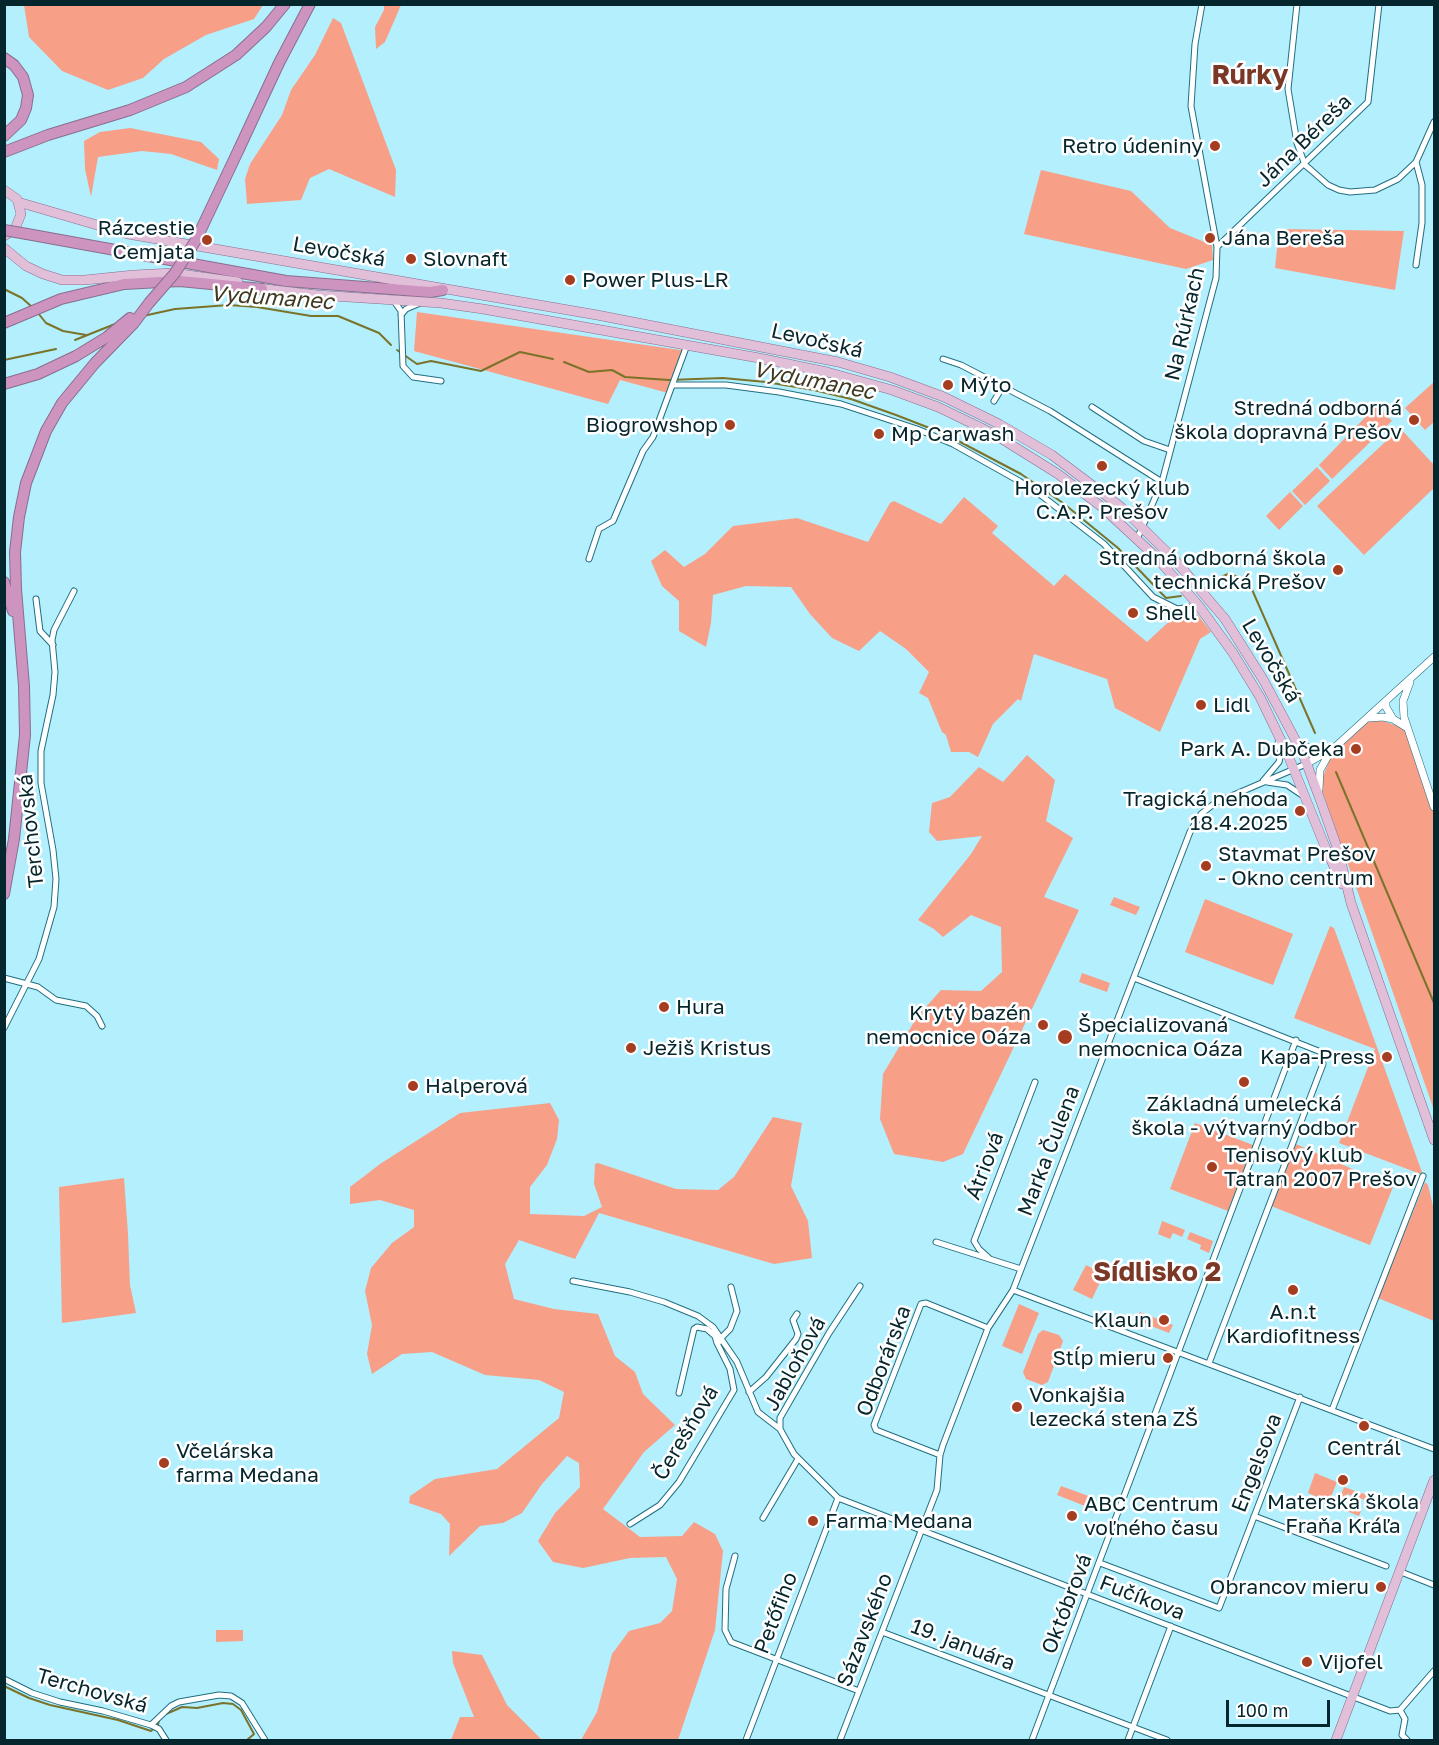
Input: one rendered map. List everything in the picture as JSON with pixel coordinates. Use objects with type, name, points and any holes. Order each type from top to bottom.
[{"type":"highway","points":[[4,152],[130,110],[186,87],[236,55],[266,27],[285,4]]},
{"type":"highway","points":[[4,894],[16,818],[25,735],[24,686],[15,573],[18,517],[31,465],[55,414],[80,379],[134,323],[175,273],[196,240],[279,63],[310,4]]},
{"type":"highway","points":[[4,58],[14,65],[23,77],[28,96],[21,120],[4,136]]},
{"type":"highway","points":[[4,143],[16,140],[32,141]]},
{"type":"highway","points":[[4,230],[307,283],[430,292],[442,290]]},
{"type":"highway","points":[[4,323],[49,304],[99,289],[147,281],[180,281],[262,289]]},
{"type":"highway","points":[[4,384],[38,374],[76,356],[106,337],[149,303]]},
{"type":"highway","points":[[4,582],[20,644]]},
{"type":"main road","name":"Levočská","points":[[4,190],[12,194],[18,202],[128,234],[597,315],[810,355],[890,377],[944,397],[980,413],[1035,444],[1095,486],[1143,527],[1225,619],[1264,681],[1295,738],[1322,802],[1338,850],[1351,903],[1434,1140]]},
{"type":"main road","points":[[4,236],[12,232],[19,222],[21,210],[18,202]]},
{"type":"main road","name":"Levočská","points":[[4,248],[26,266],[62,280],[78,281],[173,273],[317,296],[422,302],[483,309],[687,345],[849,378],[938,407],[994,434],[1058,474],[1095,501],[1137,538],[1176,578],[1199,606],[1238,661],[1264,706],[1294,769],[1326,849],[1351,903]]},
{"type":"main road","points":[[1336,1740],[1434,1480]]},
{"type":"street","name":"Na Rúrkach","points":[[1137,538],[1162,482],[1216,278],[1217,247],[1191,106],[1195,44],[1202,4]]},
{"type":"street","points":[[1297,4],[1288,89],[1297,143],[1305,165],[1328,185],[1350,192],[1363,192],[1375,190],[1398,179],[1416,162],[1434,122]]},
{"type":"street","name":"Jána Béreša","points":[[1217,247],[1305,165],[1368,102],[1379,4]]},
{"type":"street","points":[[1416,162],[1422,185],[1422,223],[1416,264]]},
{"type":"street","points":[[393,300],[400,309],[401,315],[403,366],[414,377],[441,381]]},
{"type":"street","points":[[401,315],[406,309],[422,302]]},
{"type":"street","points":[[590,559],[599,529],[613,521],[643,451],[653,437],[687,345]]},
{"type":"street","points":[[943,359],[961,365],[1050,411],[1162,482]]},
{"type":"street","points":[[673,384],[726,385],[841,404],[917,429],[953,444],[1019,481],[1074,520],[1104,544],[1153,597],[1177,609],[1199,606]]},
{"type":"street","points":[[994,402],[1002,388]]},
{"type":"street","points":[[1092,406],[1144,441],[1170,450]]},
{"type":"street","name":"Terchovská","points":[[4,1028],[39,959],[54,906],[53,850],[41,783],[41,751],[53,695],[54,630],[74,591]]},
{"type":"street","points":[[36,599],[40,632],[53,645]]},
{"type":"street","points":[[1306,764],[1334,748],[1434,657]]},
{"type":"street","points":[[1414,675],[1405,691],[1402,709],[1434,807]]},
{"type":"street","points":[[1386,701],[1398,704],[1402,709]]},
{"type":"street","points":[[1386,701],[1386,707],[1393,719]]},
{"type":"street","points":[[1262,782],[1277,766],[1281,753],[1264,706]]},
{"type":"street","points":[[1366,719],[1375,717],[1393,719],[1406,727]]},
{"type":"street","points":[[1295,738],[1304,747],[1312,750],[1321,751],[1334,748]]},
{"type":"street","points":[[1322,802],[1318,782],[1320,770],[1334,748]]},
{"type":"street","name":"Marka Čulena","points":[[1021,1269],[1195,822],[1215,802],[1306,764]]},
{"type":"street","points":[[1262,782],[1287,784],[1306,800]]},
{"type":"street","points":[[4,978],[38,987],[56,1000],[86,1006],[97,1016],[102,1026]]},
{"type":"street","points":[[1134,978],[1321,1052],[1323,1064],[1209,1363]]},
{"type":"street","name":"Októbrová","points":[[1032,1740],[1296,1041]]},
{"type":"street","name":"Átriová","points":[[989,1258],[974,1240],[1035,1082]]},
{"type":"street","points":[[1332,1410],[1423,1176]]},
{"type":"street","points":[[921,1531],[937,1490],[940,1455],[988,1328],[1013,1290],[1021,1269],[936,1242]]},
{"type":"street","name":"Čerešňová","points":[[573,1281],[630,1292],[664,1302],[698,1316],[712,1327],[737,1362],[758,1412],[780,1429]]},
{"type":"street","name":"Jabloňová","points":[[860,1286],[829,1333],[780,1418],[780,1429],[798,1459],[838,1498],[921,1531]]},
{"type":"street","points":[[720,1340],[730,1329],[737,1311],[731,1287]]},
{"type":"street","points":[[1013,1290],[1434,1449]]},
{"type":"street","name":"Odborárska","points":[[940,1455],[876,1430],[874,1425],[921,1304],[926,1303],[988,1328]]},
{"type":"street","name":"Čerešňová","points":[[749,1392],[766,1377],[796,1339],[798,1334],[794,1317],[797,1314]]},
{"type":"street","name":"Čerešňová","points":[[630,1524],[660,1505],[679,1482],[734,1390],[730,1369],[720,1340],[707,1329],[697,1326],[694,1329],[679,1393]]},
{"type":"street","name":"Engelsova","points":[[1100,1563],[1219,1608],[1300,1397]]},
{"type":"street","points":[[772,1421],[780,1418]]},
{"type":"street","points":[[763,1518],[798,1459]]},
{"type":"street","name":"Petőfiho","points":[[746,1740],[838,1498]]},
{"type":"street","points":[[1254,1516],[1386,1566]]},
{"type":"street","name":"Fučíkova","points":[[921,1531],[1390,1711],[1400,1710]]},
{"type":"street","name":"Sázavského","points":[[840,1740],[921,1531]]},
{"type":"street","points":[[735,1556],[726,1589],[725,1630],[731,1642],[859,1691]]},
{"type":"street","points":[[1401,1572],[1434,1585]]},
{"type":"street","points":[[1128,1740],[1172,1626]]},
{"type":"street","name":"19. januára","points":[[882,1632],[1167,1740]]},
{"type":"street","points":[[1407,1740],[1402,1735],[1405,1719],[1400,1710],[1434,1671]]},
{"type":"street","name":"Terchovská","points":[[4,1679],[32,1693],[60,1702],[103,1711],[154,1726],[166,1740]]},
{"type":"street","points":[[154,1726],[171,1706],[179,1702],[219,1695],[231,1696],[242,1703],[265,1740]]},
{"type":"shaded area","points":[[24,4],[263,5],[254,19],[206,35],[164,59],[143,78],[108,90],[62,71],[29,37]]},
{"type":"shaded area","points":[[384,5],[401,5],[385,42],[376,49],[375,27],[384,10]]},
{"type":"shaded area","points":[[333,18],[341,23],[396,170],[395,197],[329,169],[310,178],[301,200],[247,204],[245,179],[250,164],[282,115],[291,90],[315,55]]},
{"type":"shaded area","points":[[130,128],[201,142],[219,159],[217,170],[171,154],[142,151],[98,157],[91,197],[85,169],[84,141],[100,132]]},
{"type":"shaded area","points":[[1041,170],[1131,191],[1170,228],[1212,245],[1213,260],[1186,269],[1024,234]]},
{"type":"shaded area","points":[[1279,229],[1404,231],[1395,290],[1275,268]]},
{"type":"shaded area","points":[[417,312],[687,351],[668,393],[620,380],[608,404],[414,351]]},
{"type":"shaded area","points":[[1434,382],[1434,422],[1425,430],[1405,408]]},
{"type":"shaded area","points":[[1377,405],[1392,421],[1332,479],[1319,465]]},
{"type":"shaded area","points":[[1400,428],[1434,465],[1434,488],[1364,555],[1317,506]]},
{"type":"shaded area","points":[[1317,467],[1330,481],[1305,505],[1292,491]]},
{"type":"shaded area","points":[[1290,492],[1303,506],[1279,530],[1266,516]]},
{"type":"shaded area","points":[[964,497],[998,526],[992,533],[1054,586],[1065,574],[1147,642],[1176,615],[1193,609],[1211,632],[1200,639],[1160,732],[1115,708],[1107,679],[1034,654],[1021,701],[1018,699],[993,724],[978,757],[969,752],[951,752],[946,735],[942,732],[928,698],[919,693],[929,672],[906,649],[880,631],[859,651],[832,638],[810,614],[791,587],[746,586],[713,595],[706,647],[679,631],[679,601],[662,586],[651,561],[665,550],[684,567],[705,554],[733,526],[797,518],[868,542],[890,503],[894,501],[941,524]]},
{"type":"shaded area","points":[[1361,720],[1380,720],[1407,729],[1434,810],[1434,1110],[1320,784],[1333,751]]},
{"type":"shaded area","points":[[1027,755],[1055,780],[1046,821],[1073,838],[1044,897],[1079,910],[963,1154],[943,1162],[894,1154],[880,1119],[883,1074],[917,1017],[941,990],[981,991],[1002,972],[1001,927],[971,915],[943,937],[918,920],[971,854],[982,836],[937,841],[929,832],[932,803],[950,797],[979,767],[1003,782]]},
{"type":"shaded area","points":[[1114,897],[1140,907],[1136,915],[1110,905]]},
{"type":"shaded area","points":[[1205,899],[1293,934],[1273,985],[1185,952]]},
{"type":"shaded area","points":[[1330,926],[1334,928],[1423,1175],[1339,1143],[1375,1049],[1294,1018]]},
{"type":"shaded area","points":[[1082,973],[1110,983],[1107,992],[1079,982]]},
{"type":"shaded area","points":[[550,1103],[559,1120],[557,1139],[547,1165],[530,1187],[530,1214],[584,1216],[602,1207],[594,1184],[595,1164],[598,1163],[676,1189],[718,1190],[734,1177],[773,1117],[802,1123],[791,1186],[808,1221],[812,1258],[774,1264],[599,1213],[575,1259],[519,1240],[505,1264],[514,1299],[554,1309],[598,1314],[615,1356],[635,1372],[643,1394],[675,1425],[644,1452],[603,1509],[640,1537],[682,1536],[694,1522],[715,1534],[723,1551],[715,1630],[678,1740],[581,1740],[597,1712],[612,1654],[629,1631],[660,1623],[672,1611],[677,1579],[666,1557],[630,1558],[583,1568],[553,1562],[538,1541],[555,1513],[580,1487],[579,1463],[567,1456],[542,1484],[522,1513],[503,1523],[480,1526],[449,1556],[450,1524],[441,1514],[409,1503],[410,1496],[435,1479],[497,1469],[559,1418],[564,1392],[539,1380],[485,1375],[432,1352],[402,1354],[372,1374],[367,1354],[372,1325],[365,1291],[371,1268],[392,1243],[414,1227],[414,1210],[380,1200],[350,1204],[350,1187],[380,1164],[460,1113]]},
{"type":"shaded area","name":"Tenisový klub Tatran 2007 Prešov","points":[[1195,1123],[1253,1145],[1228,1211],[1170,1189]]},
{"type":"shaded area","points":[[1296,1144],[1393,1187],[1370,1245],[1271,1206]]},
{"type":"shaded area","points":[[124,1178],[130,1285],[136,1313],[62,1323],[59,1187]]},
{"type":"shaded area","points":[[1425,1182],[1428,1185],[1434,1210],[1434,1321],[1378,1298]]},
{"type":"shaded area","points":[[1162,1221],[1185,1230],[1182,1237],[1173,1233],[1170,1239],[1158,1234]]},
{"type":"shaded area","points":[[1190,1232],[1213,1241],[1209,1253],[1200,1249],[1201,1245],[1187,1239]]},
{"type":"shaded area","points":[[1086,1265],[1104,1274],[1092,1299],[1073,1290]]},
{"type":"shaded area","points":[[1019,1304],[1039,1313],[1022,1354],[1002,1346]]},
{"type":"shaded area","points":[[1140,1312],[1173,1325],[1169,1333],[1136,1320]]},
{"type":"shaded area","points":[[1043,1330],[1059,1335],[1063,1341],[1048,1382],[1042,1385],[1026,1379],[1023,1372],[1038,1334]]},
{"type":"shaded area","points":[[1315,1473],[1337,1482],[1329,1502],[1308,1493]]},
{"type":"shaded area","points":[[1061,1486],[1094,1498],[1090,1508],[1057,1495]]},
{"type":"shaded area","points":[[1344,1487],[1367,1495],[1365,1500],[1347,1494],[1343,1504],[1361,1511],[1359,1516],[1336,1507]]},
{"type":"shaded area","points":[[216,1630],[243,1630],[243,1641],[216,1642]]},
{"type":"shaded area","points":[[452,1651],[482,1655],[507,1705],[542,1740],[451,1740],[460,1717],[474,1717],[453,1663]]},
{"type":"waterway","points":[[4,289],[22,298],[32,307]]},
{"type":"waterway","name":"Vydumanec","points":[[143,316],[175,309],[229,305],[311,316],[338,316],[379,333],[391,345]]},
{"type":"waterway","points":[[38,313],[46,323],[63,331],[86,335]]},
{"type":"waterway","name":"Vydumanec","points":[[75,340],[115,324]]},
{"type":"waterway","name":"Vydumanec","points":[[4,360],[56,349]]},
{"type":"waterway","name":"Vydumanec","points":[[397,350],[417,364],[431,361],[481,371],[520,352],[553,359]]},
{"type":"waterway","name":"Vydumanec","points":[[564,362],[589,372],[612,370],[625,377],[669,380],[723,378],[766,382],[851,399],[896,415],[945,434],[1021,474],[1063,503],[1118,548],[1166,598],[1181,596]]},
{"type":"waterway","name":"Vydumanec","points":[[1219,578],[1228,574],[1239,577],[1250,585],[1315,733]]},
{"type":"waterway","name":"Vydumanec","points":[[1336,772],[1434,1003]]},
{"type":"waterway","points":[[4,1686],[50,1705],[118,1720],[151,1731],[158,1725],[159,1720]]},
{"type":"waterway","points":[[166,1714],[182,1707],[197,1708],[223,1703],[233,1704],[241,1710],[254,1734],[247,1740]]},
{"type":"place","name":"Retro údeniny","points":[[1215,146]]},
{"type":"place","name":"Jána Bereša","points":[[1210,238]]},
{"type":"place","name":"Rázcestie Cemjata","points":[[207,240]]},
{"type":"place","name":"Slovnaft","points":[[411,259]]},
{"type":"place","name":"Power Plus-LR","points":[[570,280]]},
{"type":"place","name":"Mýto","points":[[948,385]]},
{"type":"place","name":"Stredná odborná škola dopravná Prešov","points":[[1414,420]]},
{"type":"place","name":"Biogrowshop","points":[[730,425]]},
{"type":"place","name":"Mp Carwash","points":[[879,434]]},
{"type":"place","name":"Horolezecký klub C.A.P. Prešov","points":[[1102,466]]},
{"type":"place","name":"Stredná odborná škola technická Prešov","points":[[1338,570]]},
{"type":"place","name":"Shell","points":[[1133,613]]},
{"type":"place","name":"Lidl","points":[[1201,705]]},
{"type":"place","name":"Park A. Dubčeka","points":[[1356,749]]},
{"type":"place","name":"Tragická nehoda 18.4.2025","points":[[1300,811]]},
{"type":"place","name":"Stavmat Prešov - Okno centrum","points":[[1206,866]]},
{"type":"place","name":"Hura","points":[[664,1007]]},
{"type":"place","name":"Krytý bazén nemocnice Oáza","points":[[1043,1025]]},
{"type":"place","name":"Špecializovaná nemocnica Oáza","points":[[1065,1037]]},
{"type":"place","name":"Ježiš Kristus","points":[[631,1048]]},
{"type":"place","name":"Kapa-Press","points":[[1387,1057]]},
{"type":"place","name":"Základná umelecká škola - výtvarný odbor","points":[[1244,1082]]},
{"type":"place","name":"Halperová","points":[[413,1086]]},
{"type":"place","name":"Tenisový klub Tatran 2007 Prešov","points":[[1212,1167]]},
{"type":"place","name":"A.n.t Kardiofitness","points":[[1293,1290]]},
{"type":"place","name":"Klaun","points":[[1164,1320]]},
{"type":"place","name":"Stĺp mieru","points":[[1168,1358]]},
{"type":"place","name":"Vonkajšia lezecká stena ZŠ","points":[[1017,1407]]},
{"type":"place","name":"Centrál","points":[[1364,1426]]},
{"type":"place","name":"Včelárska farma Medana","points":[[164,1463]]},
{"type":"place","name":"Materská škola Fraňa Kráľa","points":[[1343,1480]]},
{"type":"place","name":"ABC Centrum voľného času","points":[[1072,1516]]},
{"type":"place","name":"Farma Medana","points":[[813,1521]]},
{"type":"place","name":"Obrancov mieru","points":[[1381,1587]]},
{"type":"place","name":"Vijofel","points":[[1307,1662]]},
{"type":"district","name":"Rúrky","points":[[1250,75]]},
{"type":"district","name":"Sídlisko 2","points":[[1157,1272]]}]
